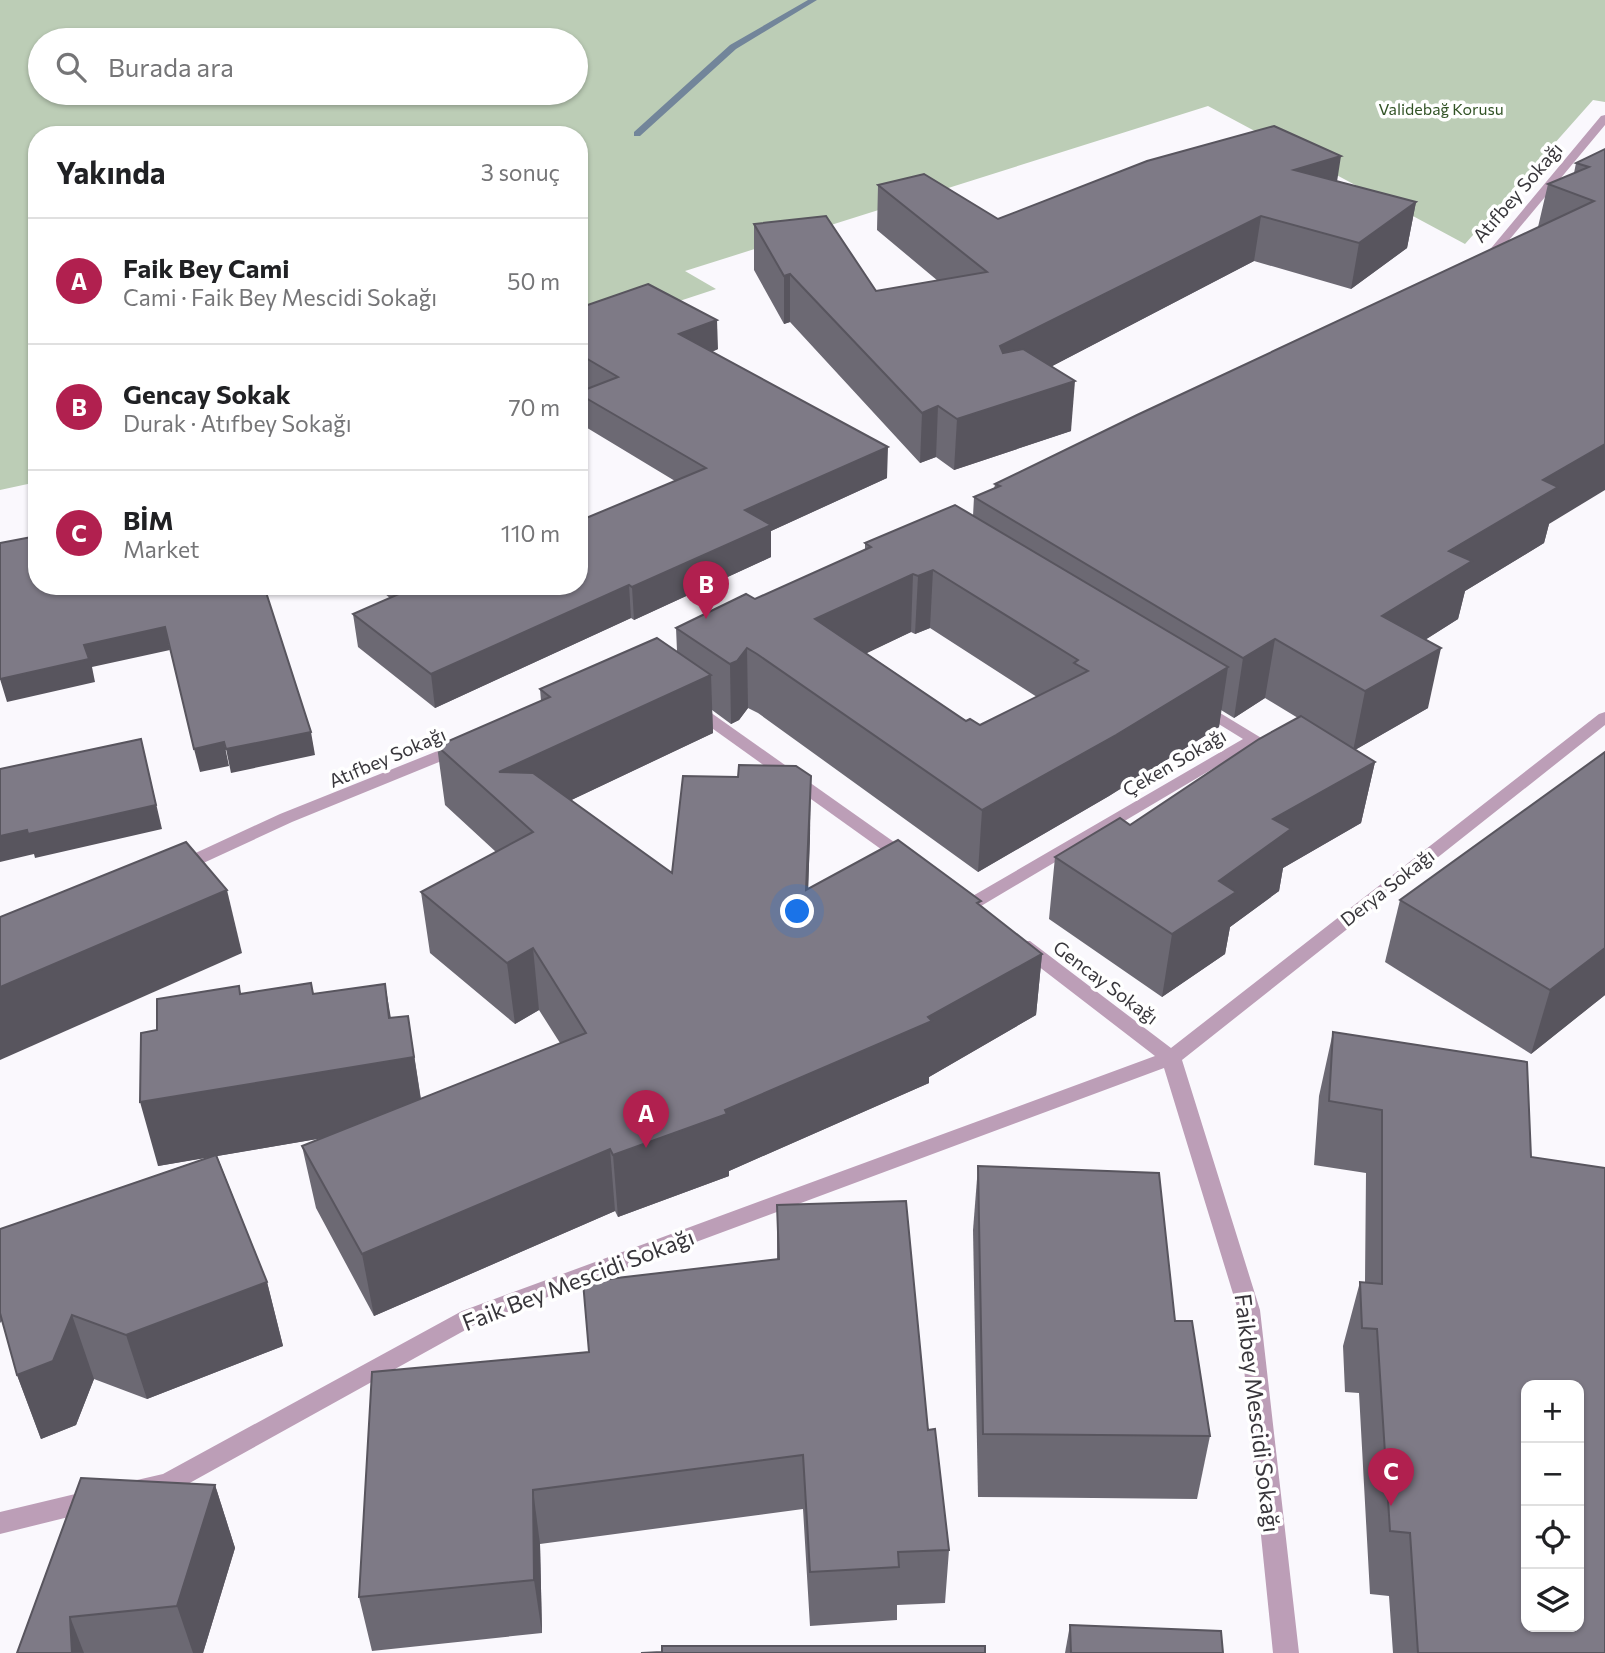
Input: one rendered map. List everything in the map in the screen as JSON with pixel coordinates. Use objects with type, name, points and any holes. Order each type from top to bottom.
[{"type":"street","name":"Atıfbey Sokağı","points":[[1466,274],[1490,255],[1605,118]]},
{"type":"street","points":[[676,695],[925,872]]},
{"type":"street","name":"Çeken Sokağı","points":[[991,921],[964,901],[1255,739],[1184,695]]},
{"type":"street","name":"Derya Sokağı","points":[[1171,1058],[1605,717]]},
{"type":"street","name":"Atıfbey Sokağı","points":[[170,871],[286,818],[478,740]]},
{"type":"street","name":"Gencay Sokağı","points":[[1012,937],[1171,1058]]},
{"type":"street","name":"Faik Bey Mescidi Sokağı","points":[[0,1523],[168,1483],[470,1317],[1171,1058]]},
{"type":"street","name":"Faikbey Mescidi Sokağı","points":[[1171,1058],[1249,1310],[1286,1653]]},
{"type":"green space","name":"Validebağ Korusu","points":[[0,0],[1605,0],[1605,102],[1593,100],[1465,244],[1208,106],[685,271],[716,289],[588,331],[588,126],[28,126],[28,484],[0,490]]},
{"type":"building","points":[[1274,126],[1341,156],[1294,170],[1416,202],[1359,243],[1261,216],[1000,346],[1003,353],[1023,349],[1075,381],[957,419],[938,406],[922,413],[790,274],[784,276],[754,224],[826,216],[876,291],[987,272],[878,185],[924,174],[998,219],[1147,161]]},
{"type":"building","points":[[1605,149],[1605,444],[1543,480],[1558,487],[1449,551],[1472,561],[1382,616],[1441,648],[1365,691],[1275,639],[1243,658],[974,497],[1000,486],[995,484],[1137,415],[1594,201],[1548,184],[1589,167],[1576,163]]},
{"type":"building","points":[[648,284],[717,320],[679,334],[888,447],[745,510],[771,525],[431,674],[353,614],[397,595],[588,595],[588,517],[706,468],[588,399],[588,389],[618,377],[588,359],[588,305]]},
{"type":"building","points":[[955,505],[1228,667],[1116,735],[982,810],[747,648],[737,661],[730,664],[676,628],[746,594],[755,599],[871,547],[865,543]],"holes":[[[933,570],[1078,660],[1074,663],[1088,671],[980,725],[970,719],[966,721],[815,619],[913,574],[918,576]]]},
{"type":"building","points":[[28,538],[28,595],[267,595],[311,732],[226,749],[224,742],[194,749],[165,627],[84,645],[89,659],[0,679],[0,543]]},
{"type":"building","points":[[657,638],[711,675],[499,772],[533,773],[672,873],[683,776],[738,777],[739,765],[796,766],[811,776],[806,890],[898,840],[981,901],[977,903],[1042,954],[928,1017],[932,1021],[725,1110],[727,1114],[613,1155],[610,1149],[362,1254],[302,1146],[586,1033],[533,948],[507,963],[421,892],[533,832],[437,746],[550,697],[540,689]]},
{"type":"building","points":[[1301,716],[1375,762],[1273,819],[1291,829],[1219,881],[1236,892],[1172,934],[1055,857],[1120,818],[1130,825],[1259,739]]},
{"type":"building","points":[[141,739],[156,805],[28,834],[27,830],[0,836],[0,769]]},
{"type":"building","points":[[1605,752],[1605,948],[1550,990],[1400,900]]},
{"type":"building","points":[[186,842],[227,890],[0,987],[0,917]]},
{"type":"building","points":[[311,983],[313,994],[385,984],[389,1018],[408,1016],[414,1057],[140,1102],[141,1033],[157,1030],[157,999],[239,986],[240,994]]},
{"type":"building","points":[[1333,1032],[1527,1062],[1531,1157],[1605,1168],[1605,1653],[1418,1653],[1410,1533],[1390,1531],[1377,1329],[1362,1328],[1360,1282],[1382,1284],[1382,1110],[1329,1101]]},
{"type":"building","points":[[216,1155],[267,1282],[126,1335],[72,1315],[53,1361],[17,1375],[0,1313],[0,1229]]},
{"type":"building","points":[[978,1166],[1159,1173],[1175,1321],[1192,1321],[1210,1436],[983,1434]]},
{"type":"building","points":[[906,1201],[928,1430],[935,1429],[949,1550],[898,1552],[899,1567],[810,1572],[803,1455],[533,1490],[534,1580],[359,1597],[372,1372],[589,1352],[583,1282],[779,1259],[777,1205]]},
{"type":"building","points":[[81,1478],[215,1485],[177,1606],[70,1617],[72,1653],[17,1653]]},
{"type":"building","points":[[1070,1625],[1221,1631],[1223,1653],[1071,1653]]},
{"type":"building","points":[[662,1646],[985,1646],[985,1653],[641,1653],[662,1652]]},
{"type":"waterway","points":[[637,134],[733,47],[813,0]]},
{"type":"place","name":"Gencay Sokak","points":[[706,619]]},
{"type":"place","name":"Faik Bey Cami","points":[[646,1148]]},
{"type":"place","name":"BİM","points":[[1391,1506]]}]
